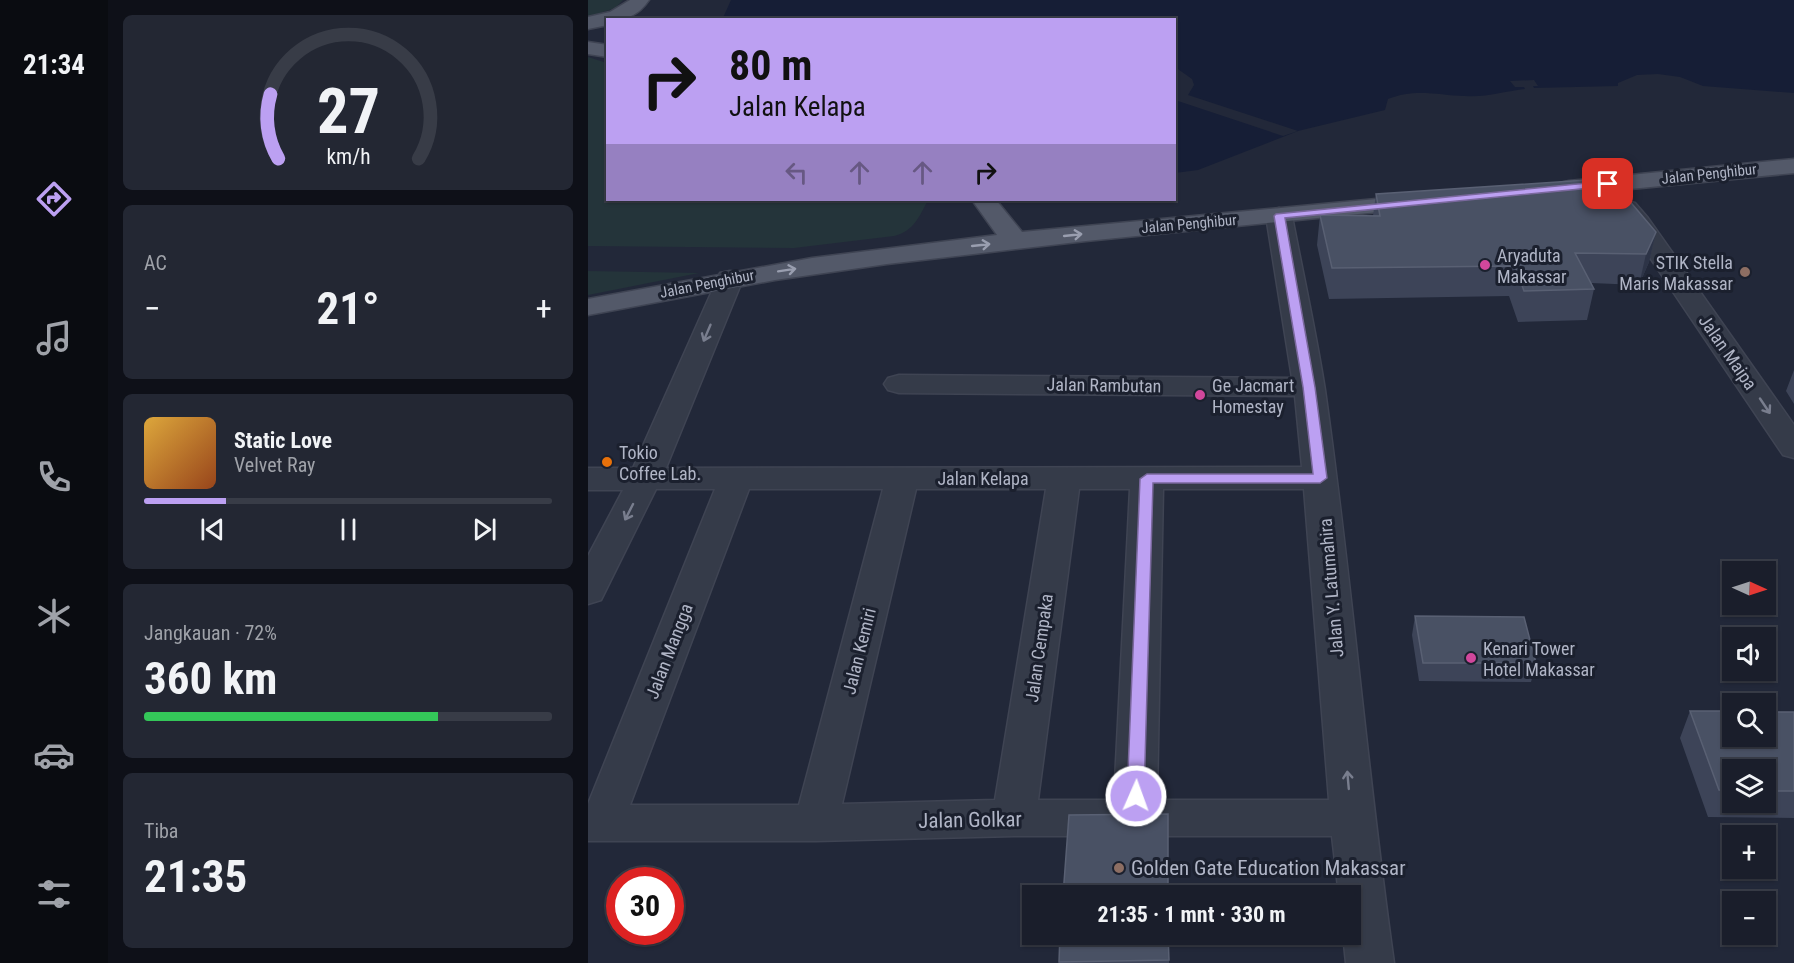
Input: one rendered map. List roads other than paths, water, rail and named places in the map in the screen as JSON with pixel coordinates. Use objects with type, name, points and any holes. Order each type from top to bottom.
[{"type":"main road","points":[[588,23],[630,10]]},
{"type":"main road","points":[[588,48],[606,51]]},
{"type":"main road","name":"Jalan Penghibur","points":[[1549,190],[1794,165]]},
{"type":"main road","name":"Jalan Penghibur","points":[[588,307],[730,279],[891,255],[1443,200]]},
{"type":"main road","points":[[985,201],[1015,241]]},
{"type":"street","name":"Jalan Maipa","points":[[1584,186],[1610,197],[1628,209],[1640,223],[1794,448]]},
{"type":"street","name":"Jalan Y. Latumahira","points":[[1279,216],[1309,387],[1320,478],[1352,818],[1370,963]]},
{"type":"street","points":[[588,591],[645,480],[730,279]]},
{"type":"street","name":"Jalan Rambutan","points":[[899,384],[1309,387]]},
{"type":"street","name":"Jalan Kemiri","points":[[816,824],[902,478]]},
{"type":"street","name":"Jalan Cempaka","points":[[1014,818],[1064,478]]},
{"type":"street","name":"Jalan Kelapa","points":[[588,479],[1320,478]]},
{"type":"street","name":"Jalan Mangga","points":[[595,823],[736,479]]},
{"type":"street","points":[[1135,819],[1147,479]]},
{"type":"street","name":"Jalan Golkar","points":[[595,823],[816,824],[1014,818],[1352,818]]},
{"type":"water","points":[[731,0],[1794,0],[1794,93],[1703,86],[1680,77],[1658,74],[1637,75],[1618,83],[1618,86],[1534,88],[1533,86],[1538,86],[1534,80],[1510,81],[1515,87],[1525,89],[1480,96],[1407,94],[1388,99],[1385,110],[1298,131],[1198,170],[1176,173],[1176,18],[723,18]]},
{"type":"place","name":"Aryaduta Makassar","points":[[1485,265]]},
{"type":"place","name":"STIK Stella Maris Makassar","points":[[1745,272]]},
{"type":"place","name":"Ge Jacmart Homestay","points":[[1200,395]]},
{"type":"place","name":"Tokio Coffee Lab.","points":[[607,462]]},
{"type":"place","name":"Kenari Tower Hotel Makassar","points":[[1471,658]]},
{"type":"place","name":"Golden Gate Education Makassar","points":[[1119,868]]}]
